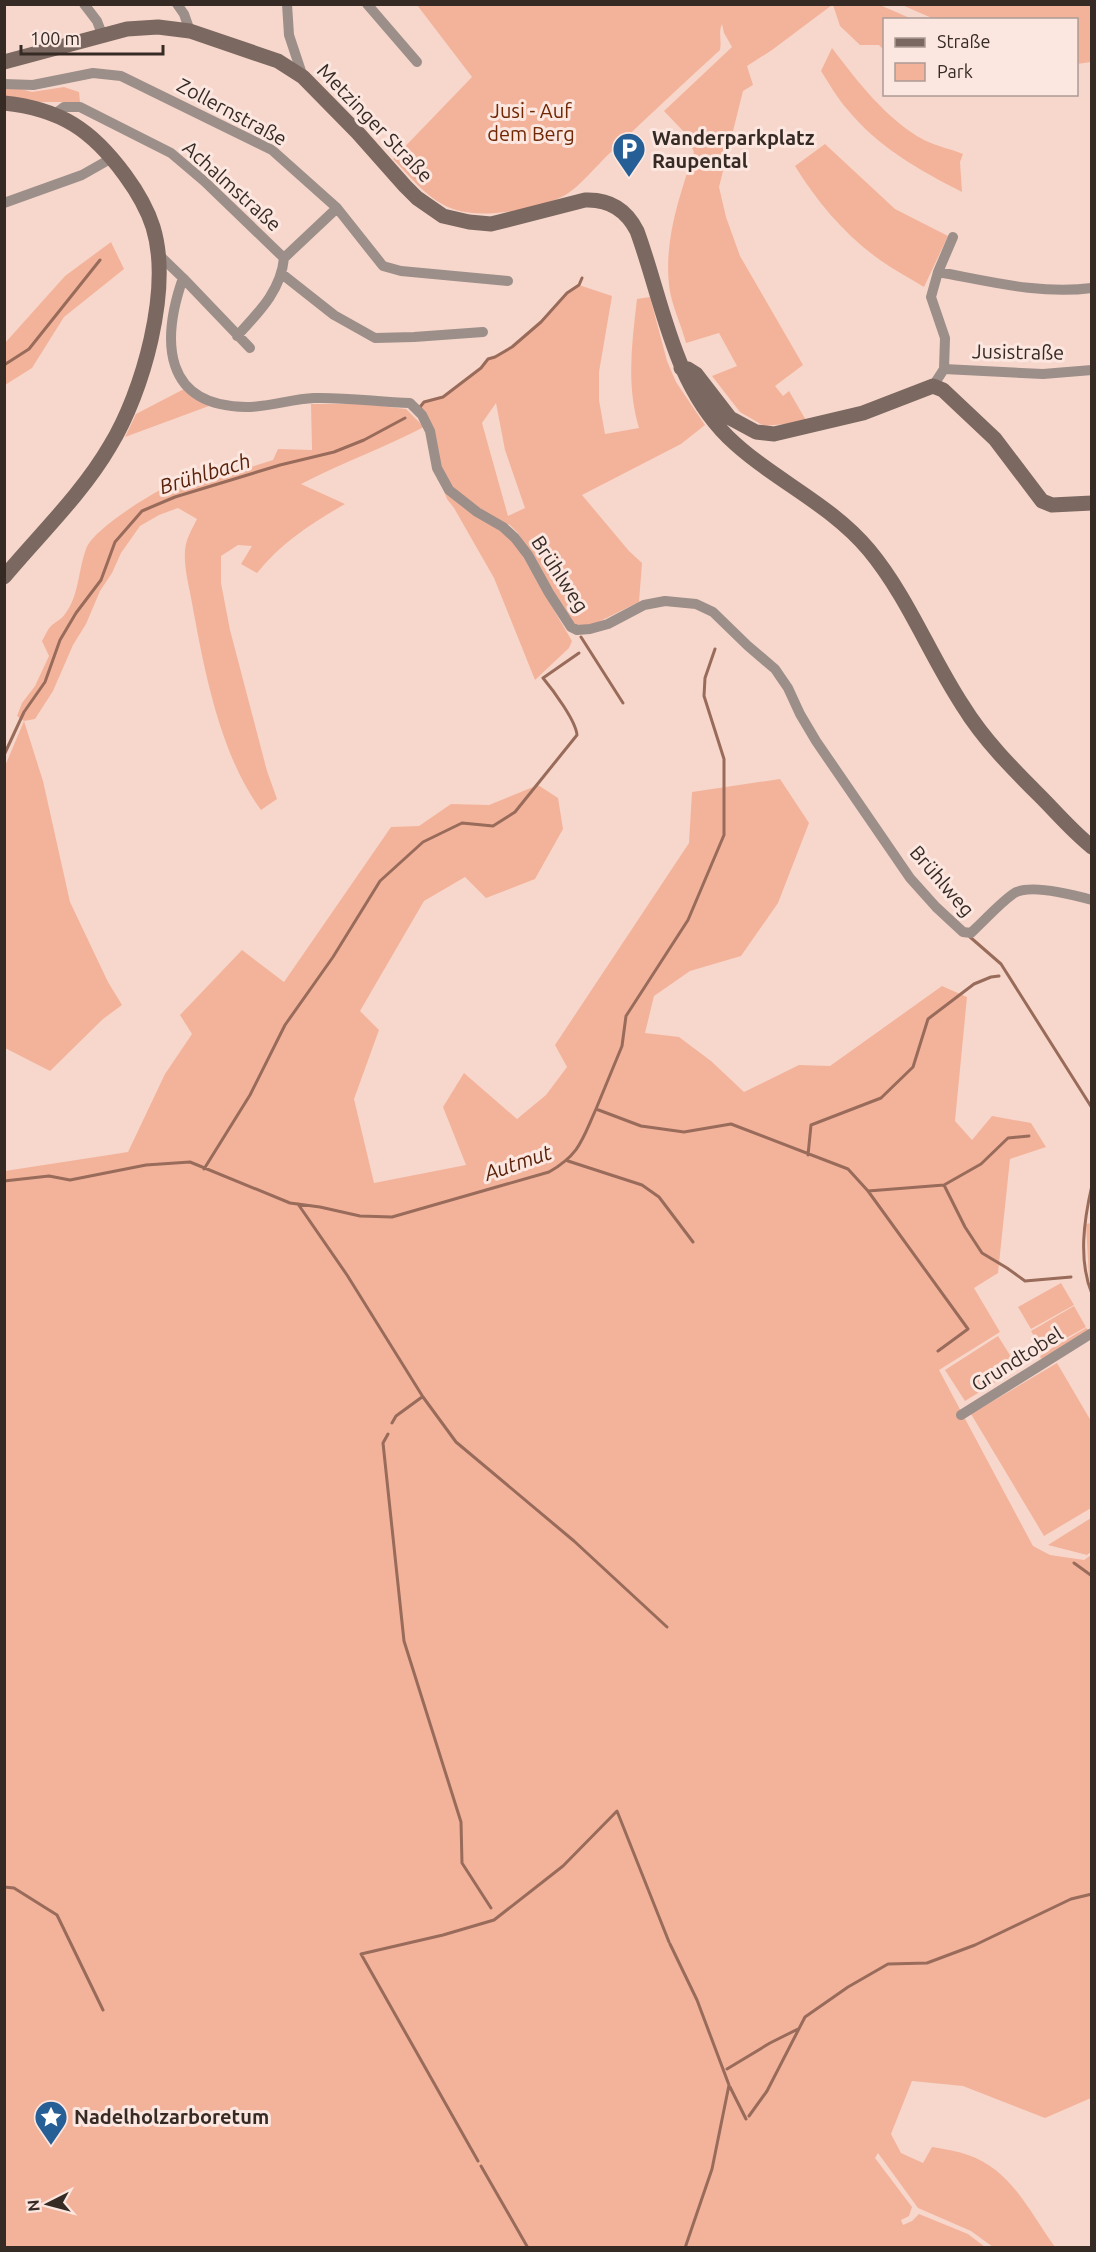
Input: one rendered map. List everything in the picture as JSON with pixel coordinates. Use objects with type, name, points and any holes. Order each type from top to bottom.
[{"type":"main road","name":"Metzinger Straße","points":[[6,58],[127,29],[158,27],[190,31],[278,61],[303,77],[417,198],[443,216],[491,224],[577,202],[595,200],[617,206],[633,223],[647,258],[681,368],[701,404],[728,436],[766,469],[846,527],[868,549],[885,571],[953,690],[977,727],[1024,780],[1092,847]]},
{"type":"main road","points":[[4,103],[56,113],[97,142],[112,158],[143,204],[153,227],[158,286],[156,315],[137,388],[111,446],[92,473],[4,577]]},
{"type":"main road","points":[[681,368],[696,374],[730,418],[756,432],[774,434],[863,413],[933,386],[942,390],[995,439],[1042,501],[1052,505],[1092,503]]},
{"type":"street","points":[[84,4],[97,21],[102,34]]},
{"type":"street","points":[[177,4],[184,14],[190,31]]},
{"type":"street","points":[[287,4],[289,35],[303,77]]},
{"type":"street","points":[[367,4],[417,62]]},
{"type":"street","name":"Zollernstraße","points":[[4,84],[33,85],[93,73],[121,76],[272,150],[337,208],[383,266],[401,271],[508,280]]},
{"type":"street","name":"Achalmstraße","points":[[56,113],[64,107],[80,107],[171,153],[204,181],[284,258]]},
{"type":"street","points":[[4,192],[10,201],[82,175],[112,158]]},
{"type":"street","points":[[237,336],[265,306],[282,274],[284,258],[337,208]]},
{"type":"street","points":[[933,386],[944,369],[945,338],[930,297],[938,272],[954,237]]},
{"type":"street","points":[[157,253],[250,348]]},
{"type":"street","points":[[938,272],[1013,286],[1092,288]]},
{"type":"street","points":[[282,274],[334,315],[375,338],[483,332]]},
{"type":"street","name":"Brühlweg","points":[[183,278],[172,317],[173,357],[183,383],[202,398],[220,404],[245,407],[321,398],[410,403],[422,415],[430,431],[437,468],[449,490],[477,512],[503,527],[515,538],[528,555],[571,627],[577,630],[590,629],[608,624],[644,605],[665,601],[696,604],[713,612],[776,669],[816,741],[910,878],[963,932],[970,933],[1014,893],[1021,891],[1041,890],[1092,900]]},
{"type":"street","name":"Jusistraße","points":[[944,369],[1043,374],[1092,370]]},
{"type":"street","name":"Grundtobel","points":[[961,1415],[1092,1333]]},
{"type":"green space","name":"Jusi - Auf dem Berg","points":[[417,5],[832,5],[747,66],[753,85],[743,91],[719,187],[726,217],[740,256],[803,365],[775,386],[783,396],[789,391],[807,422],[764,426],[740,412],[712,376],[737,366],[719,333],[686,343],[670,292],[668,268],[671,234],[694,152],[684,132],[664,111],[732,47],[722,24],[720,50],[567,194],[543,204],[513,211],[468,213],[437,201],[393,159],[472,77]]},
{"type":"green space","points":[[833,5],[880,5],[910,18],[883,18],[883,49],[879,45],[860,45],[840,26]]},
{"type":"green space","points":[[902,5],[1091,5],[1091,62],[1078,64],[1078,18],[932,18]]},
{"type":"green space","points":[[832,48],[863,87],[897,122],[924,140],[963,154],[960,162],[962,192],[900,156],[859,123],[821,71]]},
{"type":"green space","points":[[64,87],[79,92],[80,102],[38,102],[5,98],[4,89],[21,89],[32,92]]},
{"type":"green space","points":[[825,144],[895,209],[948,236],[924,287],[885,264],[855,240],[833,218],[795,166]]},
{"type":"green space","points":[[111,242],[124,269],[64,317],[32,368],[5,385],[5,343],[65,276]]},
{"type":"green space","points":[[579,285],[612,296],[599,372],[599,400],[605,434],[639,428],[632,396],[632,347],[637,299],[650,297],[667,361],[676,382],[705,425],[681,444],[582,495],[629,551],[642,563],[639,602],[592,625],[573,625],[518,533],[510,525],[500,522],[451,488],[441,467],[420,407],[424,402],[443,397],[481,368],[488,359],[512,347],[541,322],[567,293]],"holes":[[[496,403],[505,450],[525,508],[508,516],[482,423]]]},
{"type":"green space","points":[[184,389],[209,406],[125,437],[136,414]]},
{"type":"green space","points":[[311,404],[363,404],[406,409],[424,427],[301,484],[345,504],[298,534],[276,552],[257,573],[241,564],[252,546],[238,545],[221,556],[221,583],[230,630],[267,771],[277,799],[261,810],[247,788],[224,738],[208,683],[185,566],[186,544],[197,519],[178,508],[159,515],[140,526],[121,553],[100,591],[53,691],[35,719],[24,721],[17,716],[22,703],[35,686],[49,656],[42,641],[50,628],[64,616],[70,607],[86,549],[103,528],[135,505],[185,477],[207,471],[224,472],[255,466],[273,460],[278,449],[312,450]]},
{"type":"green space","points":[[442,486],[499,527],[515,543],[572,641],[569,648],[535,680],[494,578],[447,499]]},
{"type":"green space","points":[[24,721],[43,781],[70,902],[108,982],[122,1005],[103,1019],[50,1071],[5,1048],[5,766]]},
{"type":"green space","points":[[780,779],[809,823],[778,903],[741,956],[690,971],[654,996],[645,1033],[679,1037],[711,1061],[744,1092],[799,1065],[830,1066],[942,986],[967,997],[955,1121],[972,1140],[992,1116],[1031,1123],[1046,1147],[1010,1159],[998,1273],[974,1288],[1000,1332],[939,1370],[1033,1546],[1050,1555],[1084,1560],[1091,1555],[1091,2098],[1045,2118],[963,2086],[912,2081],[891,2134],[901,2153],[923,2163],[932,2147],[968,2155],[997,2171],[1019,2194],[1055,2247],[993,2247],[971,2231],[918,2208],[878,2153],[875,2158],[912,2207],[909,2216],[901,2220],[903,2225],[912,2221],[919,2214],[968,2234],[985,2247],[5,2248],[5,1171],[128,1152],[165,1074],[192,1034],[180,1015],[242,950],[284,982],[391,827],[419,826],[451,804],[489,805],[538,785],[558,798],[563,829],[535,879],[486,898],[465,877],[424,901],[360,1011],[379,1030],[354,1099],[374,1183],[466,1165],[443,1107],[464,1073],[517,1119],[546,1095],[567,1067],[555,1045],[689,843],[692,792]]},
{"type":"green space","points":[[1092,1223],[1091,1287],[1086,1224]]},
{"type":"green space","points":[[1061,1283],[1074,1305],[1031,1329],[1018,1307]]},
{"type":"green space","points":[[1074,1306],[1086,1327],[1043,1351],[1031,1331]]},
{"type":"green space","points":[[1086,1328],[1089,1330],[1043,1359],[1040,1358],[1041,1355]]},
{"type":"green space","points":[[998,1336],[1018,1368],[965,1401],[945,1370]]},
{"type":"green space","points":[[1057,1363],[1091,1421],[1091,1508],[1044,1536],[971,1414]]},
{"type":"green space","points":[[1091,1518],[1091,1552],[1087,1555],[1048,1545]]},
{"type":"waterway","points":[[4,365],[29,349],[100,260]]},
{"type":"waterway","points":[[421,409],[424,402],[443,397],[481,368],[488,359],[512,347],[541,322],[567,293],[579,285],[582,278]]},
{"type":"waterway","name":"Brühlbach","points":[[4,755],[24,712],[45,682],[60,640],[76,613],[101,580],[115,542],[142,511],[175,497],[280,465],[334,452],[364,440],[405,418]]},
{"type":"waterway","points":[[581,637],[623,703]]},
{"type":"waterway","points":[[596,1109],[622,1046],[626,1016],[688,920],[724,835],[724,759],[704,696],[705,678],[715,649]]},
{"type":"waterway","points":[[204,1169],[250,1095],[285,1025],[333,957],[380,881],[423,842],[462,823],[493,826],[515,812],[577,735],[568,714],[543,678],[579,653]]},
{"type":"waterway","points":[[970,937],[1001,964],[1092,1108]]},
{"type":"waterway","points":[[808,1155],[811,1125],[881,1098],[913,1067],[928,1019],[974,984],[999,976]]},
{"type":"waterway","name":"Autmut","points":[[4,1181],[49,1176],[70,1180],[146,1165],[190,1162],[290,1203],[360,1216],[392,1217],[549,1172],[574,1152],[596,1109],[641,1126],[684,1132],[731,1124],[848,1169],[868,1191],[968,1329],[938,1351]]},
{"type":"waterway","points":[[868,1191],[944,1185],[981,1164],[1008,1138],[1029,1136]]},
{"type":"waterway","points":[[568,1161],[642,1185],[659,1197],[693,1242]]},
{"type":"waterway","points":[[944,1185],[965,1227],[982,1253],[1025,1281],[1071,1277]]},
{"type":"waterway","points":[[1092,1185],[1084,1240],[1085,1268],[1092,1294]]},
{"type":"waterway","points":[[298,1204],[347,1275],[423,1397],[456,1442],[574,1541],[667,1627]]},
{"type":"waterway","points":[[392,1423],[396,1416],[422,1397]]},
{"type":"waterway","points":[[388,1434],[383,1443],[404,1641],[461,1822],[462,1863],[491,1908]]},
{"type":"waterway","points":[[1074,1563],[1092,1576]]},
{"type":"waterway","points":[[478,2161],[361,1954],[443,1935],[494,1920],[563,1866],[617,1811],[669,1942]]},
{"type":"waterway","points":[[4,1887],[14,1888],[57,1915],[103,2010]]},
{"type":"waterway","points":[[749,2116],[767,2091],[805,2017],[848,1987],[888,1964],[927,1963],[975,1945],[1071,1899],[1092,1894]]},
{"type":"waterway","points":[[670,1944],[697,2000],[729,2085],[712,2169],[685,2248]]},
{"type":"waterway","points":[[727,2069],[798,2029]]},
{"type":"waterway","points":[[730,2087],[746,2119]]},
{"type":"waterway","points":[[481,2166],[528,2248]]},
{"type":"place","name":"Wanderparkplatz Raupental","points":[[629,178]]},
{"type":"place","name":"Nadelholzarboretum","points":[[51,2146]]}]
